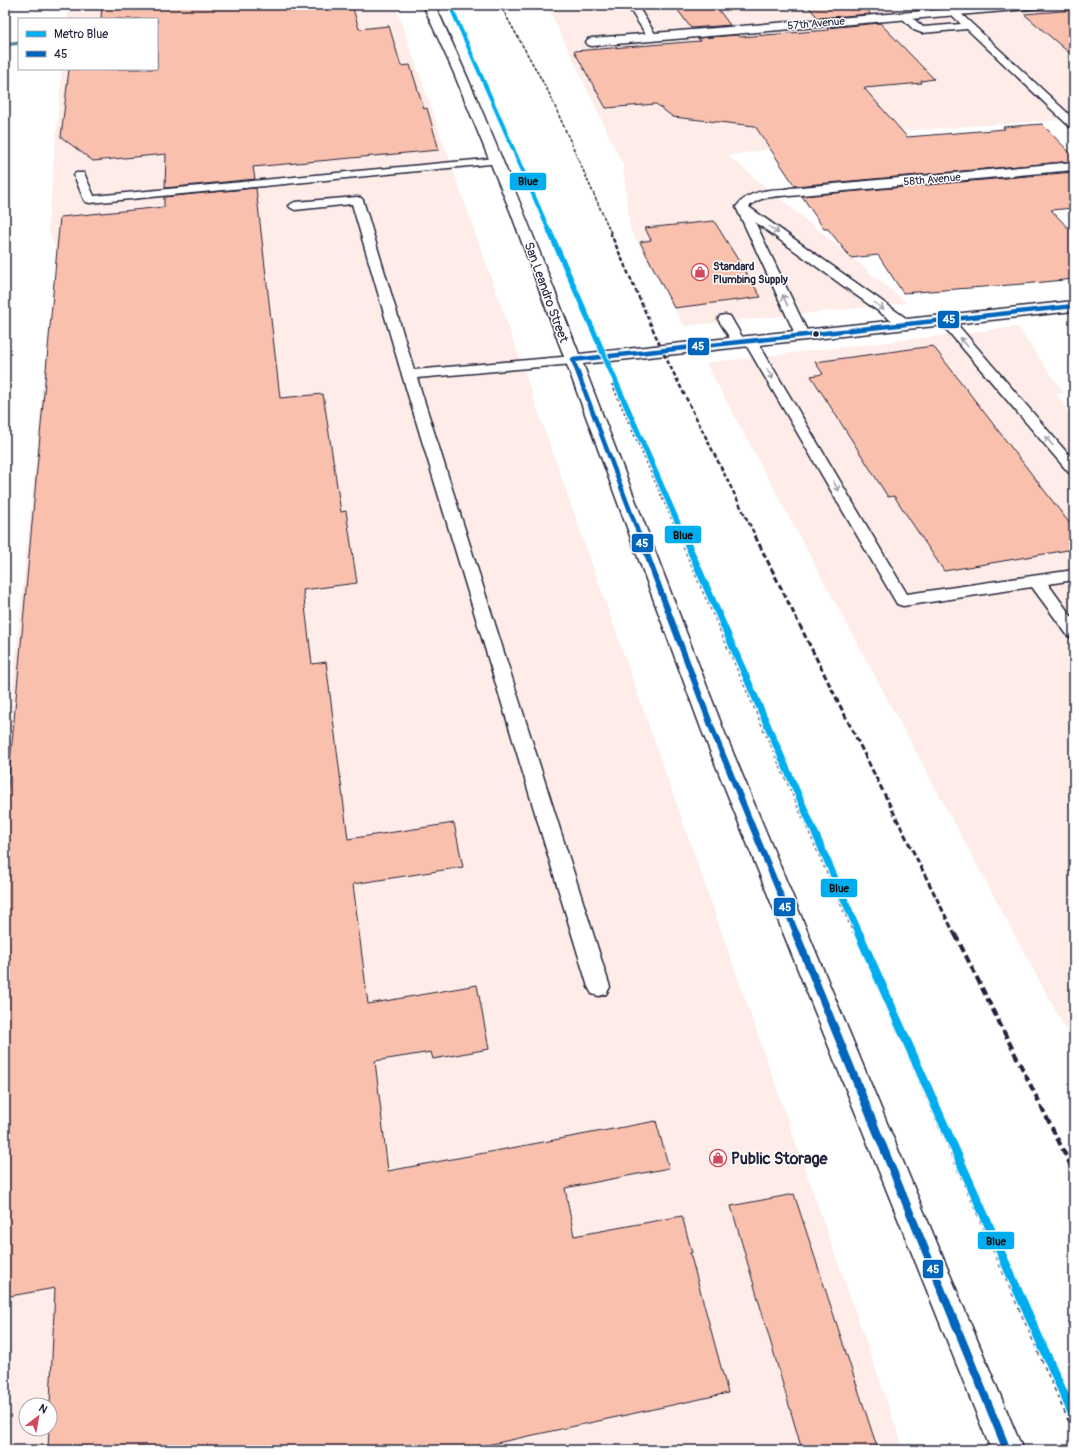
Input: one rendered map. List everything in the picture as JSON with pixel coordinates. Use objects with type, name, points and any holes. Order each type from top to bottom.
[{"type":"main road","name":"San Leandro Street","points":[[429,5],[459,71],[518,213],[713,731],[1007,1450]]},
{"type":"main road","name":"57th Avenue","points":[[592,42],[1040,5]]},
{"type":"main road","name":"58th Avenue","points":[[790,192],[1074,166]]},
{"type":"main road","points":[[573,360],[1074,306]]},
{"type":"lane","points":[[632,5],[652,37]]},
{"type":"lane","points":[[920,5],[928,14]]},
{"type":"lane","points":[[954,12],[1074,124]]},
{"type":"lane","points":[[905,16],[916,28],[922,30],[969,26]]},
{"type":"lane","points":[[80,175],[90,200],[496,161]]},
{"type":"lane","points":[[742,207],[747,200],[763,194],[790,192]]},
{"type":"lane","points":[[295,206],[357,200],[409,375],[599,987]]},
{"type":"lane","points":[[742,207],[905,324]]},
{"type":"lane","points":[[742,207],[802,335]]},
{"type":"lane","points":[[725,319],[745,341],[903,600],[1074,575]]},
{"type":"lane","points":[[946,320],[1074,470]]},
{"type":"lane","points":[[409,375],[573,360]]},
{"type":"lane","points":[[1036,580],[1074,632]]},
{"type":"path","points":[[600,357],[1074,1431]]},
{"type":"shaded area","points":[[68,5],[395,5],[904,1450],[5,1450],[5,760],[57,253],[48,228],[62,70],[158,70],[158,18],[67,18]]},
{"type":"shaded area","points":[[547,5],[1074,5],[1074,119],[853,134],[728,156],[907,303],[684,326],[630,229],[623,165]]},
{"type":"shaded area","points":[[1017,327],[1064,393],[1056,394],[1074,420],[1074,1045],[706,363]]},
{"type":"building","points":[[102,5],[352,5],[359,29],[389,26],[401,66],[410,65],[424,109],[427,108],[439,150],[253,167],[255,179],[165,188],[166,154],[93,161],[61,137],[69,70],[158,70],[158,18],[101,18]]},
{"type":"building","points":[[674,5],[715,5],[730,25],[691,28]]},
{"type":"building","points":[[807,5],[862,5],[871,14],[818,18]]},
{"type":"building","points":[[1074,10],[1074,57],[1024,14]]},
{"type":"building","points":[[880,23],[934,79],[921,81],[922,83],[864,88],[907,137],[1005,129],[1003,127],[1042,124],[1074,157],[1074,161],[795,186],[755,126],[673,117],[656,104],[606,108],[574,51],[700,41],[698,38],[738,35],[740,37],[829,30],[827,28]]},
{"type":"building","points":[[1074,172],[1074,208],[1051,210],[1074,234],[1074,279],[1023,284],[903,293],[878,255],[851,258],[828,229],[824,229],[802,196]]},
{"type":"building","points":[[256,188],[280,398],[323,394],[341,512],[346,511],[357,583],[303,590],[312,664],[326,662],[348,839],[454,823],[463,867],[353,884],[368,1004],[477,985],[489,1049],[433,1059],[431,1052],[375,1061],[388,1171],[656,1121],[669,1168],[565,1188],[574,1236],[682,1216],[692,1253],[690,1253],[728,1393],[464,1450],[48,1450],[49,1437],[58,1437],[58,1397],[50,1397],[55,1288],[5,1297],[5,819],[60,217],[164,207],[164,197]]},
{"type":"building","name":"Standard Plumbing Supply","points":[[714,221],[761,297],[674,308],[640,242],[651,240],[645,228]]},
{"type":"building","points":[[933,346],[1074,529],[1074,549],[944,571],[894,496],[888,497],[811,376],[823,374],[815,362]]},
{"type":"building","points":[[794,1194],[878,1450],[802,1450],[731,1206]]},
{"type":"waterway","points":[[5,44],[18,43]]},
{"type":"railway","points":[[500,5],[549,93],[611,233]]},
{"type":"railway","points":[[610,232],[662,350],[756,537]]},
{"type":"railway","points":[[755,536],[955,935]]},
{"type":"railway","points":[[955,934],[1074,1172]]},
{"type":"metro line","name":"Blue","points":[[450,5],[829,866],[1074,1417]]},
{"type":"transit line","name":"45","points":[[573,360],[1074,306]]},
{"type":"transit line","name":"45","points":[[573,360],[713,731],[1007,1450]]},
{"type":"place","name":"Standard Plumbing Supply","points":[[700,272]]},
{"type":"place","name":"Public Storage","points":[[718,1158]]}]
